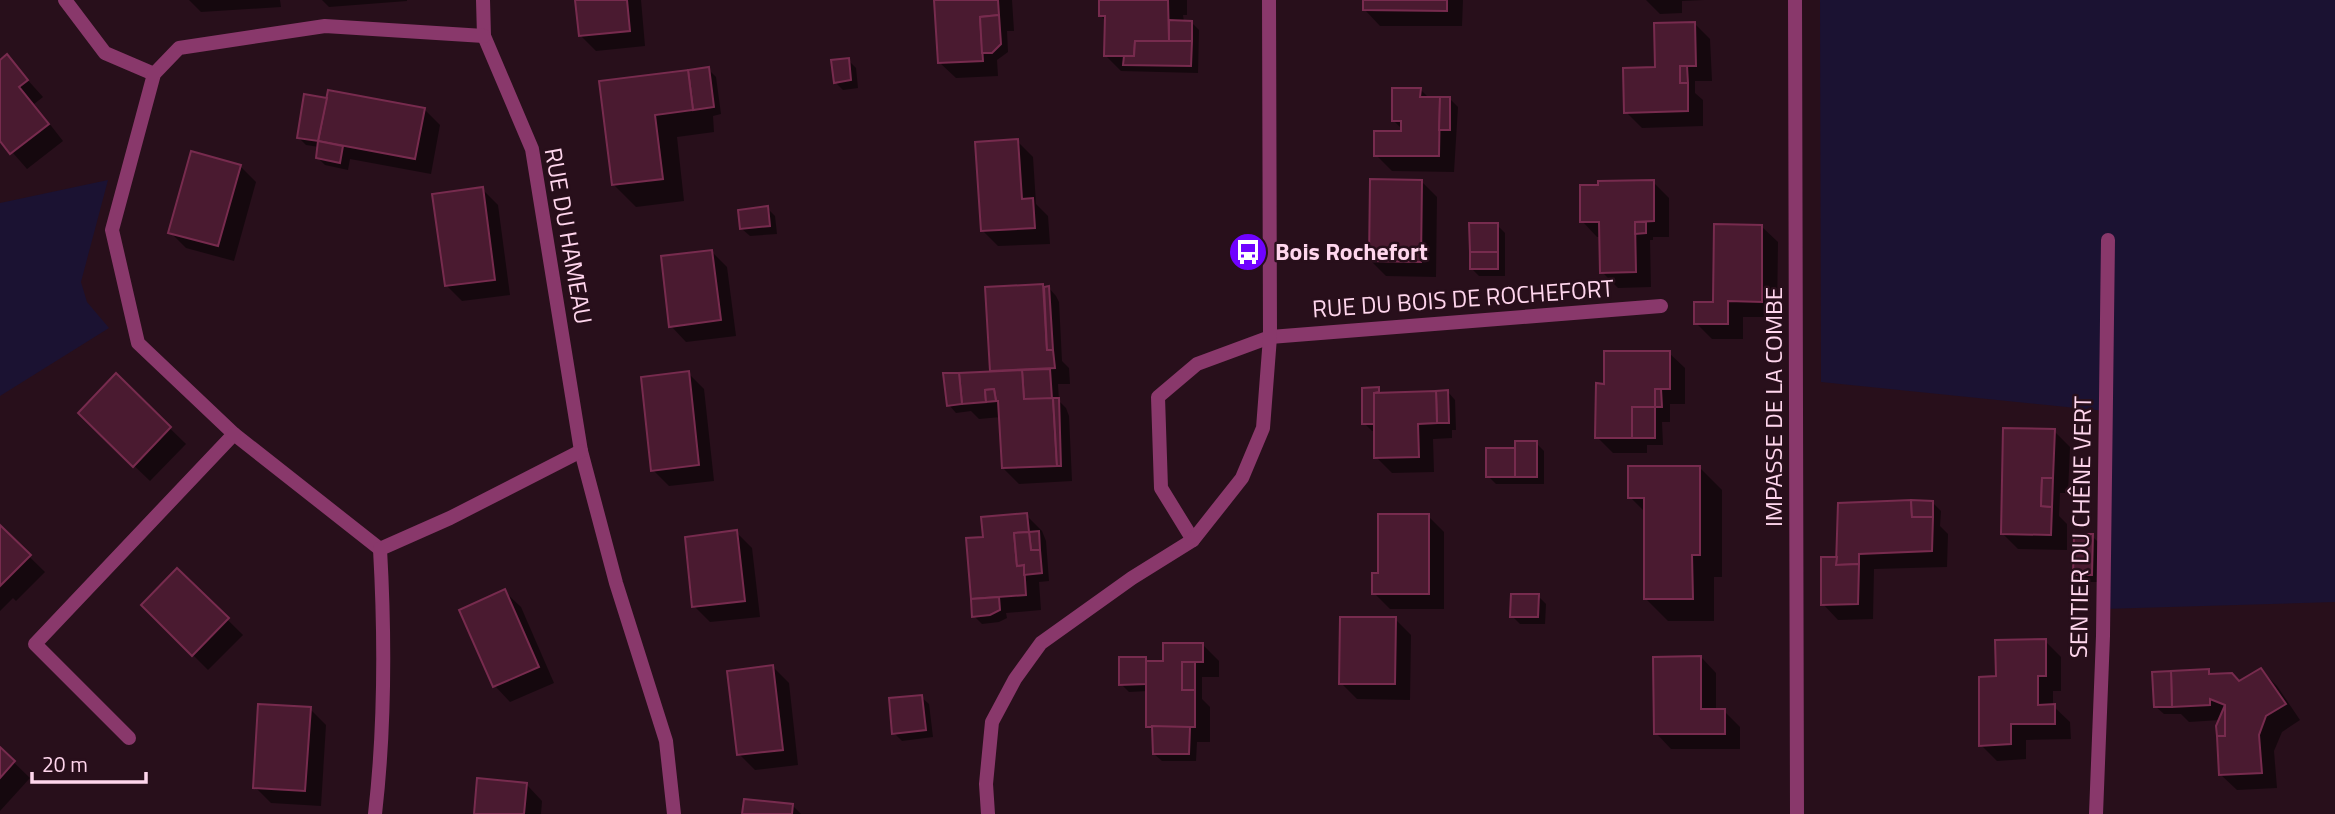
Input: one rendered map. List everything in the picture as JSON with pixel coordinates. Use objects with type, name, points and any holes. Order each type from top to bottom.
[{"type":"street","points":[[65,0],[105,53],[154,74]]},
{"type":"street","name":"RUE DU HAMEAU","points":[[483,0],[484,36],[532,149],[581,451],[616,583],[666,741],[674,814]]},
{"type":"street","points":[[988,814],[986,784],[992,722],[1015,679],[1041,643],[1132,578],[1193,540],[1242,478],[1262,428],[1270,337],[1269,0]]},
{"type":"street","name":"IMPASSE DE LA COMBE","points":[[1795,0],[1797,814]]},
{"type":"street","points":[[375,814],[379,777],[384,611],[380,549],[234,434],[138,343],[112,230],[154,74],[179,48],[325,26],[484,36]]},
{"type":"street","name":"SENTIER DU CHÊNE VERT","points":[[2096,814],[2103,636],[2108,240]]},
{"type":"street","name":"RUE DU BOIS DE ROCHEFORT","points":[[1193,540],[1161,488],[1158,397],[1197,364],[1270,337],[1661,306]]},
{"type":"street","points":[[129,738],[35,644],[234,434]]},
{"type":"street","points":[[380,549],[450,518],[581,451]]},
{"type":"shaded area","points":[[1820,0],[2335,0],[2335,602],[2103,609],[2106,411],[1821,382]]},
{"type":"shaded area","points":[[108,180],[81,282],[87,302],[109,328],[0,396],[0,203]]},
{"type":"building","points":[[575,0],[627,0],[630,31],[579,36]]},
{"type":"building","points":[[934,0],[998,0],[999,15],[980,17],[983,61],[938,63]]},
{"type":"building","points":[[1099,0],[1168,0],[1169,41],[1135,41],[1134,56],[1104,56],[1105,16],[1099,16]]},
{"type":"building","points":[[1363,0],[1447,0],[1447,11],[1363,10]]},
{"type":"building","points":[[999,15],[1001,44],[992,53],[982,53],[980,17]]},
{"type":"building","points":[[1169,20],[1192,21],[1192,41],[1169,41]]},
{"type":"building","points":[[1695,22],[1696,66],[1680,66],[1680,83],[1688,83],[1688,111],[1624,113],[1623,68],[1655,67],[1654,23]]},
{"type":"building","points":[[1135,41],[1192,41],[1191,66],[1123,65],[1124,56],[1134,56]]},
{"type":"building","points":[[7,54],[28,80],[19,87],[49,124],[10,154],[0,141],[0,60]]},
{"type":"building","points":[[849,58],[851,80],[834,83],[831,60]]},
{"type":"building","points":[[1680,66],[1687,66],[1688,83],[1680,83]]},
{"type":"building","points":[[709,67],[714,107],[693,110],[688,70]]},
{"type":"building","points":[[688,70],[693,110],[655,115],[663,179],[612,185],[599,81]]},
{"type":"building","points":[[1392,88],[1421,88],[1420,97],[1440,97],[1439,156],[1374,156],[1374,131],[1401,131],[1401,121],[1392,121]]},
{"type":"building","points":[[328,90],[425,108],[415,159],[318,141]]},
{"type":"building","points":[[304,94],[327,98],[318,141],[297,138]]},
{"type":"building","points":[[1440,97],[1450,97],[1450,130],[1439,130]]},
{"type":"building","points":[[1018,139],[1022,199],[1033,198],[1035,228],[981,231],[975,142]]},
{"type":"building","points":[[318,141],[343,146],[340,163],[316,158]]},
{"type":"building","points":[[191,151],[241,165],[218,246],[168,233]]},
{"type":"building","points":[[1370,179],[1422,180],[1421,262],[1369,261]]},
{"type":"building","points":[[1654,180],[1654,221],[1635,222],[1636,272],[1600,273],[1599,222],[1580,222],[1580,185],[1598,185],[1598,181]]},
{"type":"building","points":[[483,187],[495,280],[445,286],[432,194]]},
{"type":"building","points":[[768,206],[770,226],[740,229],[738,210]]},
{"type":"building","points":[[1635,222],[1646,222],[1646,233],[1635,234]]},
{"type":"building","points":[[1469,223],[1498,223],[1498,252],[1470,252]]},
{"type":"building","points":[[1714,224],[1762,225],[1762,302],[1728,301],[1728,324],[1694,324],[1694,302],[1713,302]]},
{"type":"building","points":[[712,250],[721,320],[669,327],[661,256]]},
{"type":"building","points":[[1470,252],[1498,252],[1498,269],[1470,269]]},
{"type":"building","points":[[1043,284],[1047,350],[1053,350],[1055,368],[990,371],[985,287]]},
{"type":"building","points":[[1049,286],[1053,350],[1047,350],[1044,287]]},
{"type":"building","points":[[1604,351],[1670,351],[1670,389],[1655,389],[1655,407],[1632,407],[1632,438],[1595,438],[1596,383],[1604,384]]},
{"type":"building","points":[[1050,369],[1052,399],[1024,399],[1022,370]]},
{"type":"building","points":[[1022,370],[1024,399],[1053,398],[1057,466],[1002,468],[998,401],[994,389],[985,390],[986,402],[962,404],[959,373]]},
{"type":"building","points":[[689,371],[699,465],[651,471],[641,377]]},
{"type":"building","points":[[116,373],[171,427],[133,467],[78,413]]},
{"type":"building","points":[[943,373],[959,373],[962,404],[947,406]]},
{"type":"building","points":[[1379,387],[1379,392],[1374,393],[1374,424],[1362,424],[1362,388]]},
{"type":"building","points":[[994,389],[996,401],[986,402],[985,390]]},
{"type":"building","points":[[1655,389],[1661,389],[1662,407],[1655,407]]},
{"type":"building","points":[[1448,390],[1449,423],[1437,423],[1436,391]]},
{"type":"building","points":[[1436,391],[1437,423],[1418,424],[1419,457],[1374,458],[1374,393]]},
{"type":"building","points":[[1053,398],[1059,398],[1061,466],[1057,466]]},
{"type":"building","points":[[1632,407],[1655,407],[1655,438],[1632,438]]},
{"type":"building","points":[[2003,428],[2055,429],[2053,478],[2042,478],[2041,506],[2052,507],[2051,535],[2001,534]]},
{"type":"building","points":[[1515,441],[1537,441],[1537,477],[1515,477]]},
{"type":"building","points":[[1486,448],[1515,448],[1515,477],[1486,477]]},
{"type":"building","points":[[1628,466],[1700,466],[1700,555],[1692,555],[1693,599],[1644,599],[1644,498],[1628,498]]},
{"type":"building","points":[[2042,478],[2053,478],[2052,507],[2041,506]]},
{"type":"building","points":[[1911,500],[1912,517],[1933,517],[1932,551],[1859,554],[1859,564],[1836,565],[1838,503]]},
{"type":"building","points":[[1911,500],[1933,501],[1933,517],[1912,517]]},
{"type":"building","points":[[1027,513],[1029,532],[1014,533],[1017,566],[1024,565],[1026,595],[971,599],[966,538],[983,537],[981,517]]},
{"type":"building","points":[[1378,514],[1429,514],[1429,594],[1372,594],[1372,573],[1378,573]]},
{"type":"building","points":[[0,525],[31,555],[0,586]]},
{"type":"building","points":[[737,530],[745,601],[692,607],[685,537]]},
{"type":"building","points":[[1039,531],[1040,550],[1031,550],[1029,532]]},
{"type":"building","points":[[1029,532],[1031,550],[1040,550],[1042,573],[1024,575],[1024,565],[1017,566],[1014,533]]},
{"type":"building","points":[[2074,534],[2093,534],[2092,575],[2073,575]]},
{"type":"building","points":[[1821,557],[1837,557],[1836,565],[1859,564],[1858,604],[1821,605]]},
{"type":"building","points":[[177,568],[229,618],[192,656],[141,605]]},
{"type":"building","points":[[505,589],[539,667],[493,687],[459,610]]},
{"type":"building","points":[[1511,594],[1539,594],[1538,617],[1510,617]]},
{"type":"building","points":[[999,597],[1000,610],[990,615],[972,617],[971,599]]},
{"type":"building","points":[[1340,617],[1396,617],[1395,684],[1339,684]]},
{"type":"building","points":[[2046,639],[2046,676],[2038,676],[2038,705],[2055,704],[2055,724],[2011,724],[2011,744],[1979,746],[1979,677],[1996,676],[1995,640]]},
{"type":"building","points":[[1163,643],[1203,643],[1203,662],[1182,662],[1182,690],[1195,690],[1195,727],[1146,727],[1146,661],[1163,661]]},
{"type":"building","points":[[1701,656],[1701,709],[1725,709],[1725,734],[1654,734],[1653,657]]},
{"type":"building","points":[[1119,657],[1146,657],[1146,684],[1119,685]]},
{"type":"building","points":[[1182,662],[1195,662],[1195,690],[1182,690]]},
{"type":"building","points":[[773,665],[783,750],[737,755],[727,671]]},
{"type":"building","points":[[2261,668],[2286,704],[2266,716],[2259,735],[2262,773],[2219,775],[2217,736],[2225,736],[2225,705],[2210,699],[2210,705],[2172,707],[2171,671],[2209,669],[2209,674],[2232,673],[2239,681]]},
{"type":"building","points":[[2171,671],[2172,707],[2154,707],[2152,672]]},
{"type":"building","points":[[922,695],[926,730],[892,734],[889,698]]},
{"type":"building","points":[[258,704],[311,707],[305,791],[253,788]]},
{"type":"building","points":[[2225,705],[2225,736],[2217,736],[2216,726]]},
{"type":"building","points":[[1152,726],[1190,727],[1189,754],[1153,754]]},
{"type":"building","points":[[0,747],[15,761],[0,778]]},
{"type":"building","points":[[477,778],[527,783],[524,814],[474,814]]},
{"type":"building","points":[[744,799],[793,804],[792,814],[742,814]]},
{"type":"place","name":"Bois Rochefort","points":[[1248,252]]}]
